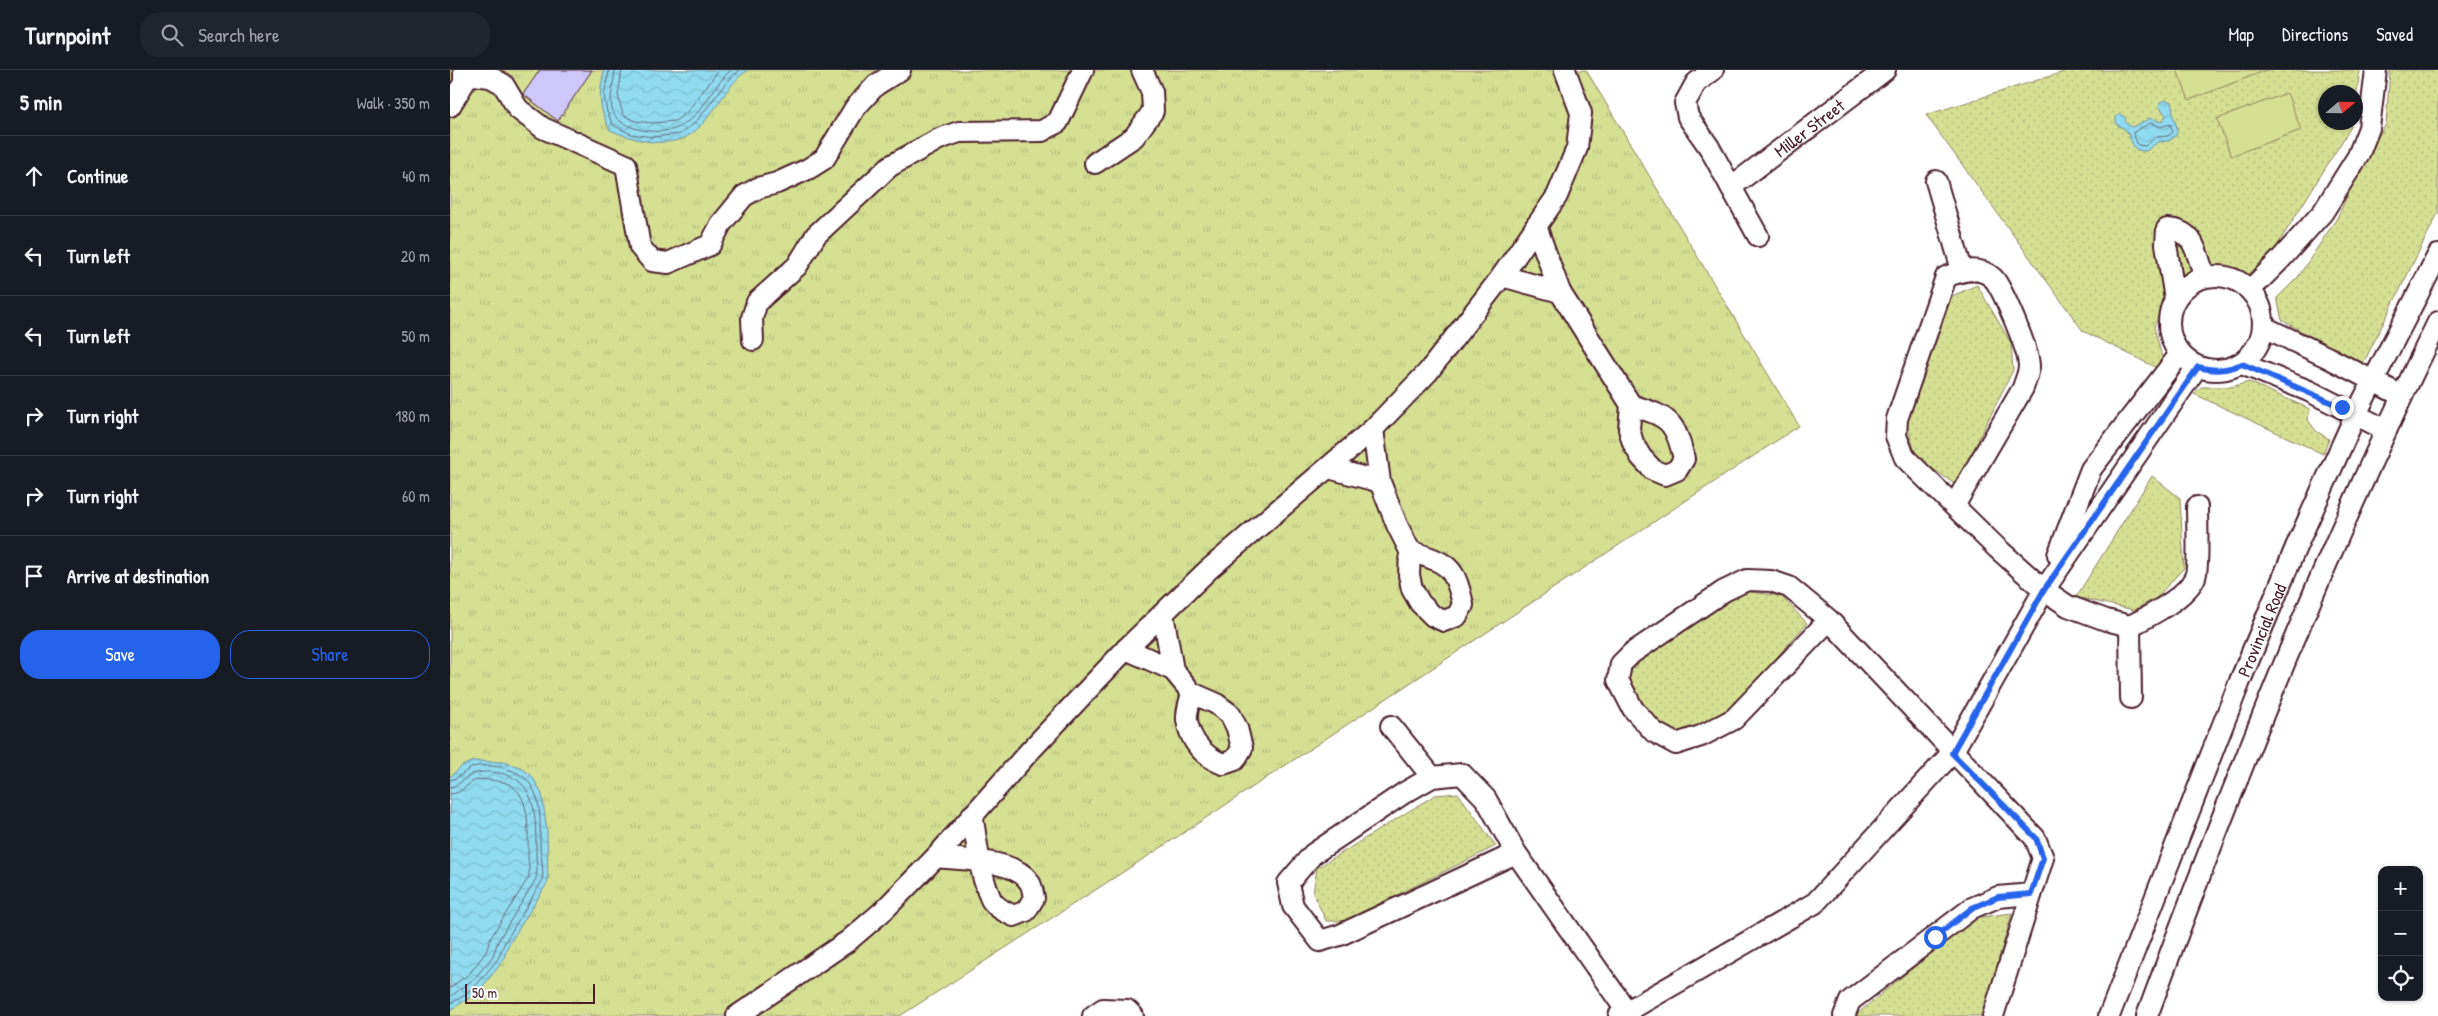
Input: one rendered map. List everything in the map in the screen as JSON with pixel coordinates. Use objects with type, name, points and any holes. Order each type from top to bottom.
[{"type":"street","points":[[450,106],[464,83],[464,72],[491,74],[503,84],[518,110],[543,128],[626,165],[640,247],[652,261],[668,263],[710,244],[721,224],[744,196],[758,188],[777,183],[808,170],[824,159],[855,108],[876,85],[900,70]]},
{"type":"street","points":[[753,340],[752,318],[757,302],[797,266],[816,235],[890,166],[939,139],[960,132],[1042,131],[1058,122],[1083,70]]},
{"type":"street","points":[[1095,163],[1134,136],[1153,111],[1152,92],[1142,70]]},
{"type":"street","points":[[737,1016],[848,941],[883,911],[936,857],[972,815],[1126,650],[1208,570],[1373,429],[1428,372],[1502,276],[1557,196],[1577,148],[1582,113],[1564,70]]},
{"type":"street","points":[[1713,70],[1696,83],[1685,102],[1688,117],[1731,187],[1758,236]]},
{"type":"street","name":"Miller Street","points":[[1731,187],[1885,70]]},
{"type":"street","points":[[2250,290],[2280,261],[2323,212],[2358,156],[2369,128],[2376,70]]},
{"type":"street","points":[[1936,181],[1962,270]]},
{"type":"street","points":[[1536,226],[1560,292],[1631,405]]},
{"type":"street","points":[[2175,299],[2166,244],[2167,229],[2179,229],[2190,236],[2205,277]]},
{"type":"street","name":"Provincial Road","points":[[2111,1015],[2240,681],[2296,546],[2372,380],[2438,255]]},
{"type":"street","points":[[1954,506],[2023,388],[2030,366],[2025,342],[1993,278],[1982,272],[1962,270],[1946,277],[1897,419],[1896,436],[1905,458],[1954,506],[2044,590],[2068,606],[2106,620],[2130,626],[2165,607],[2180,596],[2195,577],[2197,506]]},
{"type":"street","points":[[1502,276],[1560,292]]},
{"type":"street","points":[[2221,276],[2237,280],[2250,290],[2258,301],[2263,314],[2264,328],[2256,348],[2242,364],[2228,370],[2212,371],[2198,367],[2180,354],[2172,341],[2169,327],[2170,313],[2175,299],[2183,289],[2205,277],[2221,276]]},
{"type":"street","name":"Provincial Road","points":[[2147,1016],[2270,696],[2386,430],[2438,322]]},
{"type":"street","points":[[2264,328],[2402,396]]},
{"type":"street","points":[[2044,590],[2091,469],[2180,354]]},
{"type":"street","points":[[2242,364],[2309,391],[2386,430]]},
{"type":"street","points":[[1516,853],[1340,935],[1320,942],[1293,906],[1288,883],[1312,854],[1432,777],[1462,774],[1486,799],[1516,853],[1626,1015],[1815,903],[1952,753],[2044,590],[2198,367]]},
{"type":"street","points":[[1373,429],[1380,482],[1397,525],[1410,551]]},
{"type":"street","points":[[1329,468],[1380,482]]},
{"type":"street","points":[[1828,620],[1734,719],[1701,736],[1676,744],[1654,732],[1632,709],[1618,680],[1621,664],[1632,653],[1724,591],[1747,580],[1771,581],[1789,587],[1828,620],[1952,753],[2036,838],[2043,858],[2022,930],[1993,1016]]},
{"type":"street","points":[[1163,614],[1173,670]]},
{"type":"street","points":[[2130,626],[2131,698]]},
{"type":"street","points":[[1126,650],[1173,670],[1192,693]]},
{"type":"street","points":[[1391,726],[1432,777]]},
{"type":"street","points":[[936,857],[981,862],[972,815]]},
{"type":"street","points":[[1844,1016],[1850,1000],[1972,908],[1998,897],[2031,894]]},
{"type":"street","points":[[1093,1016],[1104,1009],[1127,1010],[1133,1016]]},
{"type":"green space","points":[[450,70],[1586,70],[1799,426],[1165,845],[900,1016],[450,1016]]},
{"type":"green space","points":[[2070,70],[2360,70],[2358,85],[2318,85],[2318,130],[2349,130],[2273,252],[2250,277],[2236,268],[2216,267],[2193,276],[2168,292],[2154,327],[2163,361],[2161,370],[2083,331],[1926,115]]},
{"type":"green space","points":[[2177,70],[2267,70],[2189,100]]},
{"type":"green space","points":[[2390,70],[2438,70],[2438,213],[2362,366],[2282,320],[2277,298],[2298,277],[2337,218],[2365,157],[2386,124]]},
{"type":"green space","points":[[2287,93],[2301,130],[2231,156],[2217,119]]},
{"type":"green space","points":[[1977,285],[2011,343],[2013,370],[1956,485],[1916,457],[1905,418],[1952,296]]},
{"type":"green space","points":[[2249,382],[2310,409],[2308,420],[2316,431],[2329,439],[2323,454],[2194,394],[2201,387],[2231,387]]},
{"type":"green space","points":[[2152,476],[2180,498],[2184,568],[2156,598],[2134,610],[2076,597]]},
{"type":"green space","points":[[1744,591],[1781,596],[1807,623],[1728,713],[1679,736],[1638,709],[1628,675],[1636,656]]},
{"type":"green space","points":[[1458,793],[1496,846],[1344,921],[1326,921],[1313,893],[1317,868],[1435,795]]},
{"type":"green space","points":[[2012,913],[1983,1016],[1857,1016],[1857,1014],[1974,918]]},
{"type":"water","points":[[604,70],[748,70],[739,77],[711,114],[692,134],[672,141],[654,142],[636,139],[610,130],[603,114],[601,101]]},
{"type":"water","points":[[2166,100],[2173,104],[2173,115],[2177,128],[2176,136],[2169,141],[2158,142],[2146,151],[2138,150],[2133,146],[2126,131],[2116,124],[2116,117],[2120,114],[2125,117],[2126,123],[2132,127],[2151,118],[2162,122],[2166,115],[2159,106],[2160,102]]},
{"type":"water","points":[[473,761],[503,762],[520,767],[532,776],[542,794],[547,831],[548,882],[508,946],[503,961],[483,986],[468,999],[450,1010],[450,777],[462,766]]},
{"type":"building","points":[[540,70],[592,70],[558,121],[523,94]]},
{"type":"route","points":[[1935,937],[1972,908],[1998,897],[2031,894],[2043,858],[2036,838],[1952,753],[2044,590],[2198,367],[2212,371],[2228,370],[2242,364],[2309,391],[2342,407]]}]
